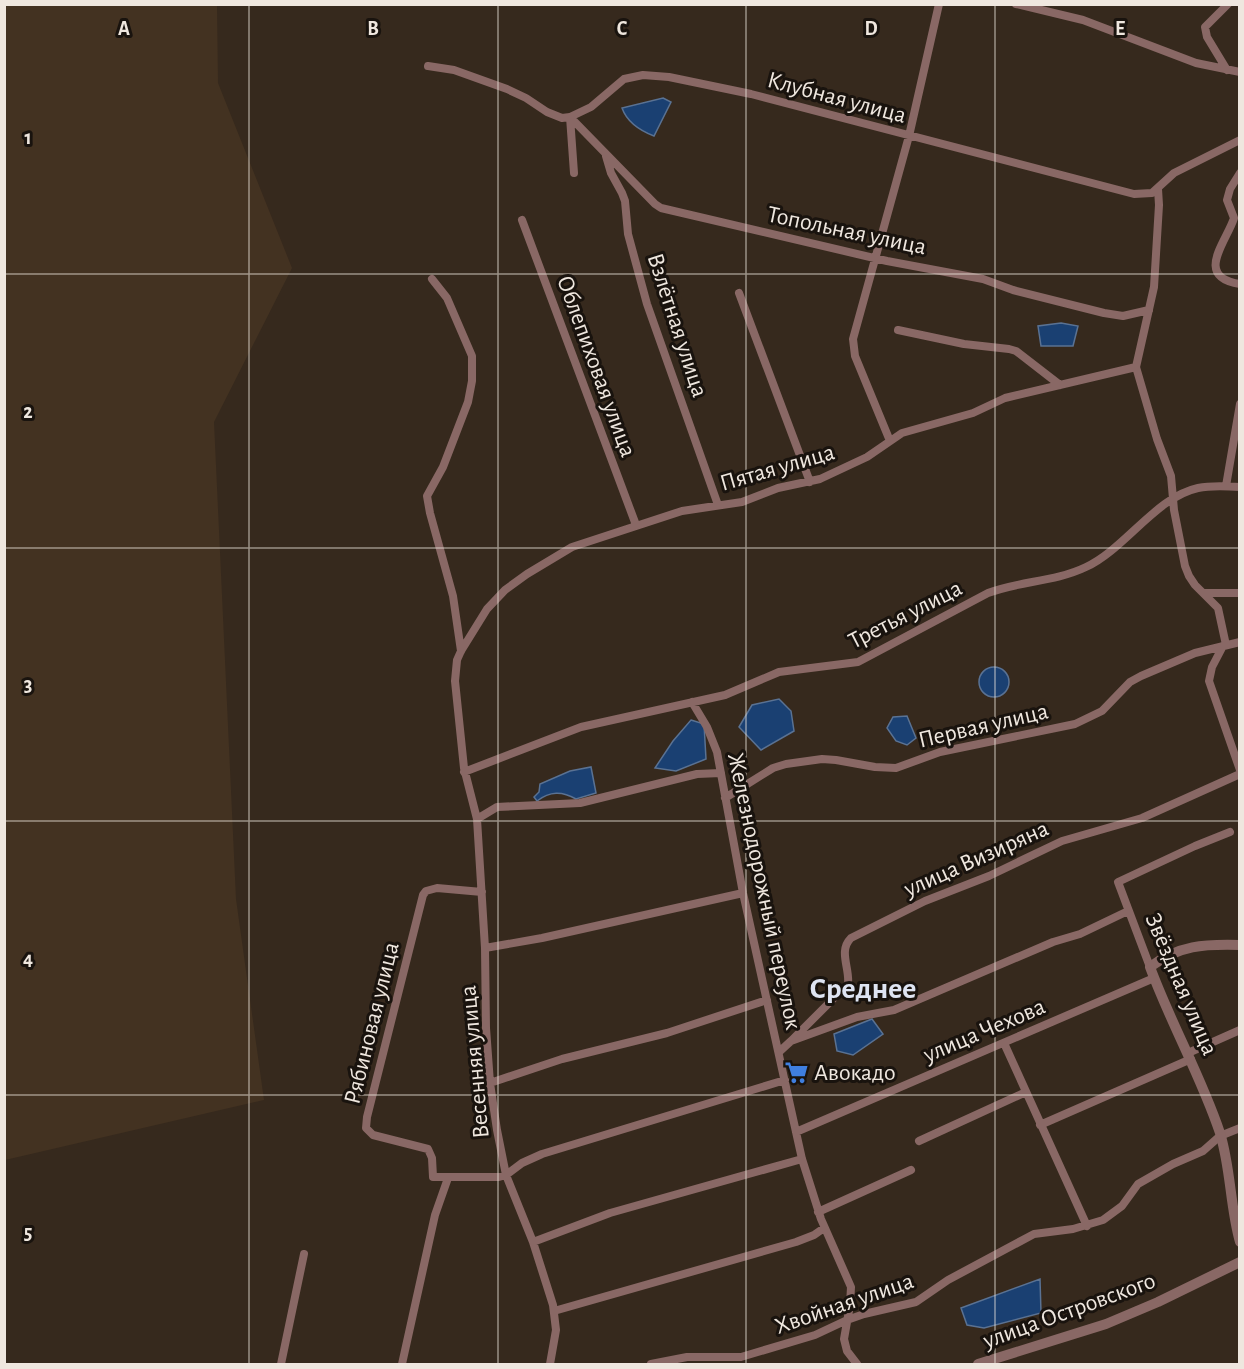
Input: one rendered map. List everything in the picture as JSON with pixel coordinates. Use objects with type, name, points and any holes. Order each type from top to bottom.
[{"type":"street","points":[[890,441],[853,348],[855,328],[909,136],[939,4]]},
{"type":"street","points":[[1016,4],[1083,20],[1186,59],[1239,72]]},
{"type":"street","points":[[1227,70],[1207,37],[1205,27],[1228,4]]},
{"type":"street","points":[[428,66],[454,70],[478,78],[518,93],[554,116],[570,117],[574,173]]},
{"type":"street","name":"Клубная улица","points":[[570,117],[600,101],[618,82],[624,79],[643,75],[654,76],[735,91],[1126,193],[1144,195],[1158,189]]},
{"type":"street","name":"Топольная улица","points":[[570,117],[606,156],[661,208],[876,258],[983,279],[1013,290],[1104,313],[1124,316],[1149,310]]},
{"type":"street","points":[[1239,140],[1174,173],[1158,189],[1154,287],[1136,367],[1157,439],[1171,476],[1172,500],[1185,566],[1189,576],[1218,608],[1222,619],[1224,645],[1212,667],[1209,681],[1239,772]]},
{"type":"street","name":"Взлётная улица","points":[[606,156],[611,173],[625,201],[628,234],[647,304],[718,505]]},
{"type":"street","points":[[1235,284],[1219,275],[1216,260],[1217,252],[1234,218],[1227,200],[1239,173]]},
{"type":"street","name":"Облепиховая улица","points":[[522,220],[636,525]]},
{"type":"street","points":[[432,279],[447,298],[472,356],[472,381],[468,402],[443,467],[427,496],[427,504],[454,602],[461,651],[457,660],[455,681],[464,772]]},
{"type":"street","points":[[739,293],[810,482]]},
{"type":"street","points":[[898,330],[964,344],[1010,348],[1059,385]]},
{"type":"street","name":"Пятая улица","points":[[461,651],[487,609],[515,582],[572,547],[682,511],[742,502],[778,488],[810,482],[867,457],[913,429],[974,413],[1005,398],[1136,367]]},
{"type":"street","points":[[1226,486],[1239,404]]},
{"type":"street","name":"Третья улица","points":[[464,772],[581,726],[736,691],[778,672],[858,662],[988,593],[1046,580],[1088,567],[1112,551],[1172,500],[1197,488],[1239,487]]},
{"type":"street","points":[[1203,593],[1239,593]]},
{"type":"street","name":"Первая улица","points":[[725,798],[773,768],[786,764],[822,759],[886,769],[896,768],[940,752],[1074,724],[1102,711],[1130,682],[1141,676],[1175,661],[1239,642]]},
{"type":"street","name":"Железнодорожный переулок","points":[[692,702],[713,740],[721,773],[744,893],[802,1159],[818,1212],[850,1287],[850,1305],[844,1339],[857,1365]]},
{"type":"street","name":"Весенняя улица","points":[[464,772],[477,819],[485,948],[486,1028],[496,1130],[506,1175],[533,1242],[554,1311],[556,1330],[551,1362]]},
{"type":"street","name":"улица Визиряна","points":[[779,1052],[848,984],[845,949],[851,938],[925,901],[989,876],[1062,841],[1142,818],[1239,772]]},
{"type":"street","points":[[477,819],[497,807],[580,803],[697,774],[721,773]]},
{"type":"street","name":"Звёздная улица","points":[[1230,832],[1118,882],[1152,973],[1189,1056],[1220,1136],[1239,1238]]},
{"type":"street","name":"Рябиновая улица","points":[[448,1178],[433,1177],[432,1158],[428,1149],[373,1135],[366,1128],[367,1117],[423,895],[431,888],[482,892]]},
{"type":"street","points":[[485,948],[542,938],[744,893]]},
{"type":"street","points":[[791,1041],[857,1017],[894,1010],[1128,911]]},
{"type":"street","points":[[1152,973],[1161,958],[1182,949],[1205,945],[1239,945]]},
{"type":"street","name":"улица Чехова","points":[[796,1132],[1004,1043],[1152,973]]},
{"type":"street","points":[[490,1083],[562,1059],[667,1032],[767,1000]]},
{"type":"street","points":[[1040,1125],[1189,1056],[1239,1030]]},
{"type":"street","points":[[1004,1043],[1087,1226]]},
{"type":"street","points":[[402,1365],[435,1215],[448,1178],[492,1178],[506,1175],[522,1163],[542,1154],[784,1080]]},
{"type":"street","points":[[919,1141],[1026,1092]]},
{"type":"street","name":"Хвойная улица","points":[[651,1365],[687,1357],[741,1358],[815,1335],[847,1320],[916,1302],[948,1280],[1034,1234],[1087,1226],[1114,1214],[1138,1184],[1203,1151],[1220,1136],[1239,1128]]},
{"type":"street","points":[[533,1242],[610,1213],[802,1159]]},
{"type":"street","points":[[818,1212],[911,1170]]},
{"type":"street","points":[[554,1311],[796,1242],[824,1228]]},
{"type":"street","points":[[281,1365],[304,1254]]},
{"type":"street","name":"улица Островского","points":[[978,1365],[1106,1324],[1239,1262]]},
{"type":"street","points":[[551,1362],[560,1365]]},
{"type":"shaded area","points":[[4,5],[217,5],[218,83],[292,268],[214,422],[236,899],[264,1100],[5,1160]]},
{"type":"water","points":[[663,98],[671,102],[654,136],[627,118],[622,108]]},
{"type":"water","points":[[1061,323],[1078,326],[1073,346],[1041,346],[1038,326]]},
{"type":"water","points":[[994,667],[1000,668],[1008,676],[1008,688],[1000,696],[994,697],[988,696],[980,688],[979,682],[980,676],[988,668]]},
{"type":"water","points":[[779,699],[791,711],[794,731],[761,750],[739,727],[752,705]]},
{"type":"water","points":[[907,716],[916,738],[907,745],[896,741],[887,728],[893,717]]},
{"type":"water","points":[[691,720],[704,724],[706,759],[676,771],[655,768],[673,741]]},
{"type":"water","points":[[591,767],[596,793],[576,799],[556,793],[537,801],[534,797],[539,792],[540,784],[570,771]]},
{"type":"water","points":[[872,1019],[883,1034],[853,1055],[837,1051],[834,1034]]},
{"type":"water","points":[[1040,1279],[1041,1313],[984,1328],[967,1325],[961,1308]]},
{"type":"place","name":"Авокадо","points":[[796,1072]]},
{"type":"district","name":"Среднее","points":[[863,988]]}]
